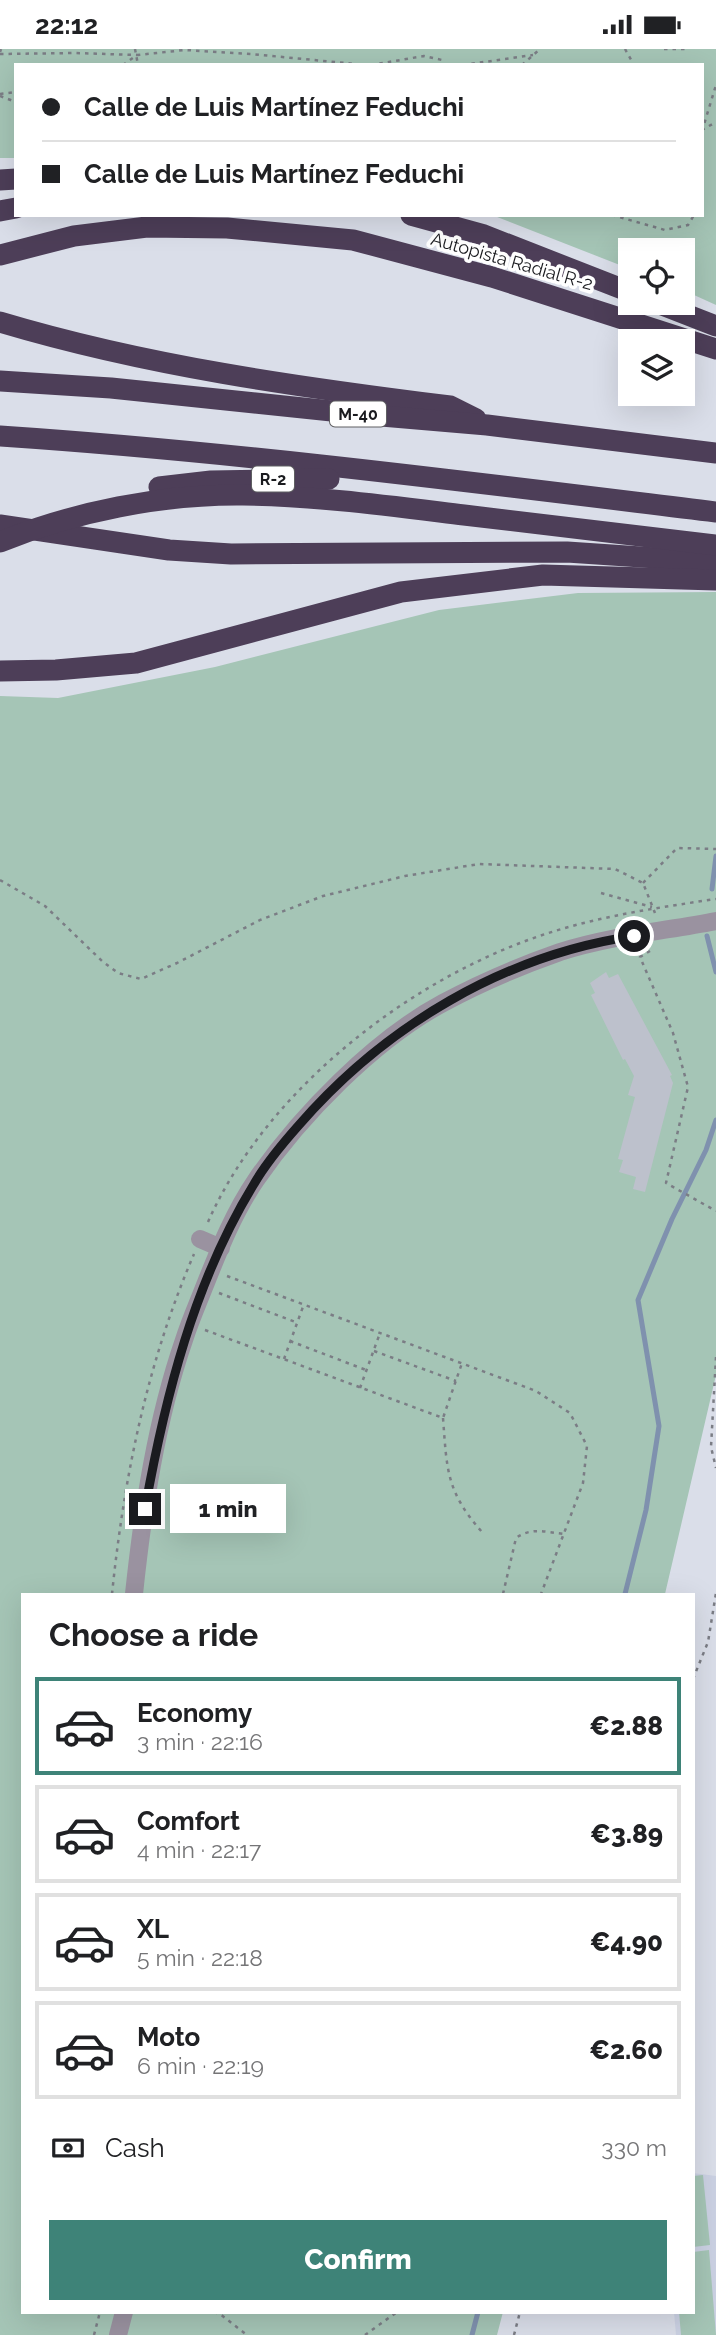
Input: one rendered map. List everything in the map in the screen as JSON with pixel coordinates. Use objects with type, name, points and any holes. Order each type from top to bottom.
[{"type":"highway","points":[[418,217],[484,235],[618,287]]},
{"type":"highway","name":"Autopista Radial R-2","points":[[0,255],[74,236],[147,227],[228,228],[353,240],[492,277],[716,349]]},
{"type":"highway","points":[[688,315],[716,326]]},
{"type":"highway","points":[[0,322],[123,355],[204,371],[450,406],[487,425]]},
{"type":"highway","name":"M-40","points":[[0,381],[111,388],[487,425],[716,453]]},
{"type":"highway","points":[[0,436],[114,444],[716,512]]},
{"type":"highway","name":"R-2","points":[[0,532],[36,517],[97,505],[128,491],[211,481],[289,478],[450,480]]},
{"type":"highway","points":[[0,542],[97,505],[240,495],[313,498],[716,545]]},
{"type":"highway","points":[[0,525],[105,542],[231,554],[567,552],[716,562]]},
{"type":"highway","points":[[0,671],[56,670],[135,663],[401,592],[543,576],[716,580]]},
{"type":"street","points":[[134,1593],[140,1533],[157,1437],[190,1324],[230,1226],[255,1182],[287,1139],[326,1094],[390,1039],[442,1004],[512,971],[561,952],[612,939],[716,921]]},
{"type":"street","points":[[200,1239],[221,1248]]},
{"type":"street","points":[[118,2335],[123,2314]]},
{"type":"path","points":[[135,49],[138,63]]},
{"type":"path","points":[[524,63],[540,49]]},
{"type":"path","points":[[664,49],[687,49]]},
{"type":"path","points":[[0,52],[137,55],[185,50],[348,63]]},
{"type":"path","points":[[126,63],[137,55]]},
{"type":"path","points":[[477,63],[533,55]]},
{"type":"path","points":[[381,63],[424,56],[444,63]]},
{"type":"path","points":[[704,124],[716,85]]},
{"type":"path","points":[[625,217],[666,230],[688,225],[693,217]]},
{"type":"path","points":[[643,883],[677,848],[716,849]]},
{"type":"path","points":[[0,880],[45,906],[118,973],[141,979],[260,920],[323,896],[405,876],[480,864],[615,869],[643,883],[654,908],[658,945],[640,957],[673,1033],[688,1087],[666,1182],[716,1211]]},
{"type":"path","points":[[601,893],[654,908]]},
{"type":"path","points":[[211,1269],[536,1391],[570,1413],[587,1446],[583,1483],[541,1593]]},
{"type":"path","points":[[204,1287],[298,1322]]},
{"type":"path","points":[[284,1359],[304,1304]]},
{"type":"path","points":[[190,1324],[443,1418]]},
{"type":"path","points":[[360,1388],[380,1333]]},
{"type":"path","points":[[290,1341],[366,1370]]},
{"type":"path","points":[[374,1351],[456,1381]]},
{"type":"path","points":[[716,1357],[710,1447],[716,1468]]},
{"type":"path","points":[[462,1363],[443,1418],[447,1464],[454,1493],[466,1514],[482,1532]]},
{"type":"path","points":[[503,1593],[516,1538],[525,1532],[564,1534]]},
{"type":"path","points":[[695,1674],[708,1642],[716,1593]]},
{"type":"path","points":[[94,2335],[99,2314]]},
{"type":"path","points":[[217,2314],[247,2335]]},
{"type":"path","points":[[365,2335],[394,2314]]},
{"type":"path","points":[[514,2335],[519,2314]]},
{"type":"shaded area","points":[[695,2173],[716,2176],[716,2335],[676,2335],[674,2314],[695,2314]]},
{"type":"green space","points":[[0,49],[716,49],[716,305],[695,295],[695,238],[618,238],[618,264],[497,217],[704,217],[704,63],[14,63],[14,158],[0,158]]},
{"type":"green space","points":[[716,592],[716,1375],[665,1593],[21,1593],[21,2314],[502,2314],[497,2335],[0,2335],[0,696],[58,698],[215,667],[439,610],[578,593]]},
{"type":"green space","points":[[703,2175],[710,2245],[695,2247],[695,2176]]},
{"type":"green space","points":[[709,2250],[716,2335],[681,2335],[679,2314],[695,2314],[695,2252]]},
{"type":"building","points":[[606,972],[609,978],[618,974],[672,1075],[670,1076],[673,1083],[645,1192],[633,1189],[636,1177],[619,1172],[623,1160],[618,1159],[635,1097],[628,1095],[634,1076],[625,1059],[623,1060],[591,995],[595,993],[590,983]]},
{"type":"waterway","points":[[712,889],[716,856]]},
{"type":"waterway","points":[[707,936],[716,972]]},
{"type":"waterway","points":[[625,1593],[646,1510],[659,1426],[638,1300],[672,1219],[706,1150],[716,1120]]},
{"type":"waterway","points":[[472,2335],[477,2314]]},
{"type":"route","points":[[145,1509],[157,1437],[183,1341],[230,1226],[255,1182],[287,1139],[326,1094],[390,1039],[442,1004],[500,976],[561,952],[634,936]]}]
